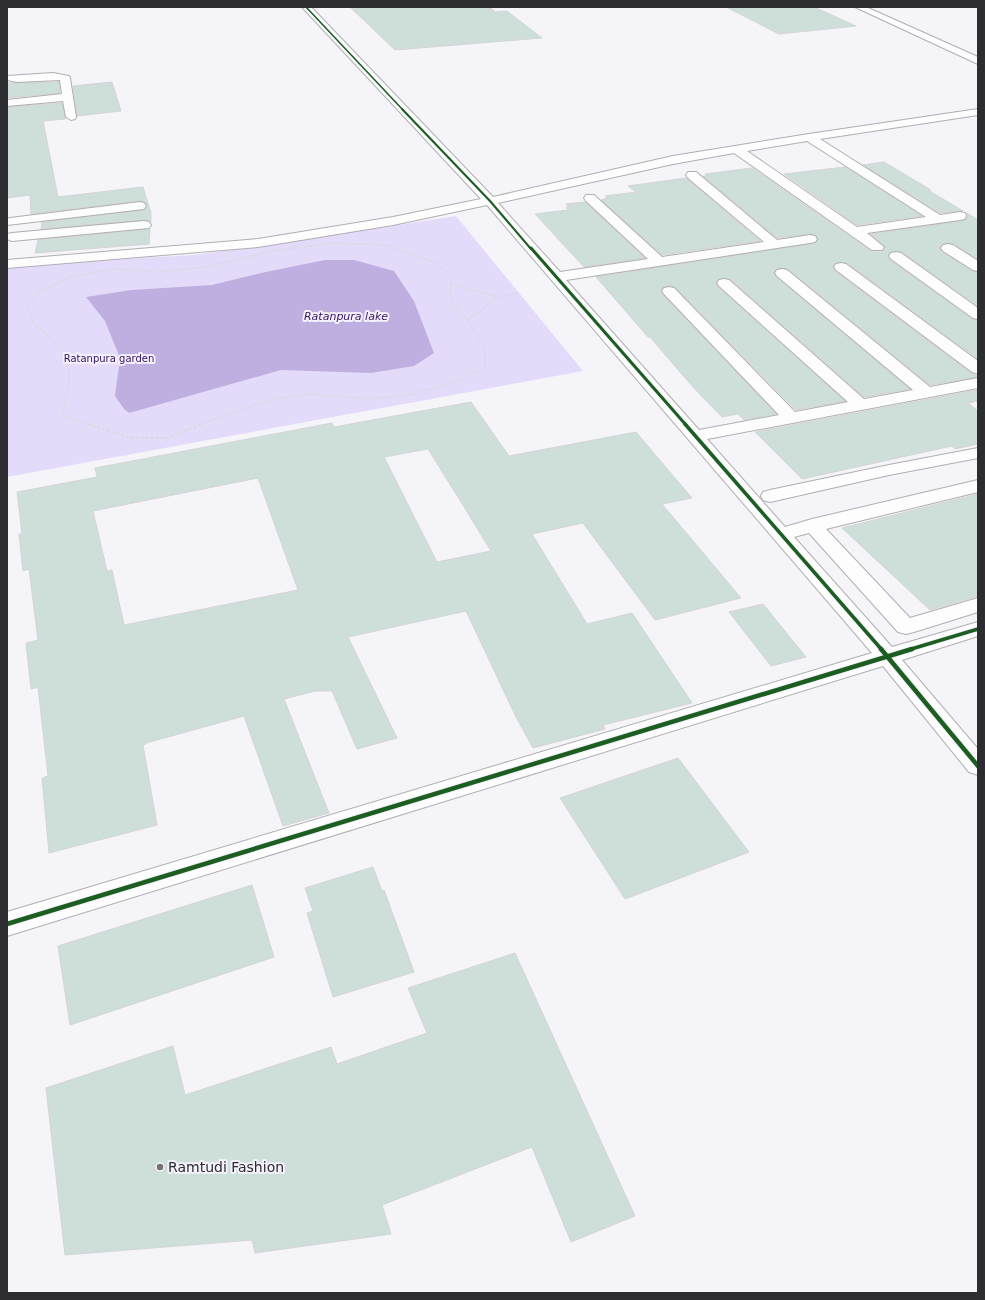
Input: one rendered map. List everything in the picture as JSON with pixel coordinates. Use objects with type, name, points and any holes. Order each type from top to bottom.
[{"type":"street","points":[[306,7],[490,201],[887,656],[978,766]]},
{"type":"street","points":[[859,7],[978,62]]},
{"type":"street","points":[[7,103],[23,91],[62,77],[66,80],[71,117]]},
{"type":"street","points":[[11,78],[23,91],[68,97]]},
{"type":"street","points":[[13,253],[258,243],[393,221],[673,160],[809,137],[978,112]]},
{"type":"street","points":[[809,137],[938,219]]},
{"type":"street","points":[[736,149],[855,231],[877,248]]},
{"type":"street","points":[[692,175],[774,244]]},
{"type":"street","points":[[590,198],[659,262]]},
{"type":"street","points":[[13,253],[9,217],[140,206]]},
{"type":"street","points":[[855,231],[960,216]]},
{"type":"street","points":[[13,253],[144,225]]},
{"type":"street","points":[[556,277],[810,239]]},
{"type":"street","points":[[948,248],[978,267]]},
{"type":"street","points":[[896,256],[978,315]]},
{"type":"street","points":[[841,266],[978,369]]},
{"type":"street","points":[[782,273],[927,393]]},
{"type":"street","points":[[724,283],[861,405]]},
{"type":"street","points":[[669,291],[791,418]]},
{"type":"street","points":[[694,436],[970,384],[978,397]]},
{"type":"street","points":[[770,496],[889,470],[978,453]]},
{"type":"street","points":[[780,534],[978,486]]},
{"type":"street","points":[[812,526],[906,627],[978,605]]},
{"type":"street","points":[[7,924],[978,629]]},
{"type":"path","points":[[333,243],[387,245],[436,263],[452,277],[452,304],[468,320],[485,349],[485,367],[462,380],[409,394],[370,399],[309,394],[275,399],[242,409],[166,438],[132,438],[62,416],[70,377],[66,352],[33,322],[28,305],[39,292],[70,277],[113,269],[158,272],[206,267],[272,251],[333,243]]},
{"type":"path","points":[[451,284],[499,297]]},
{"type":"path","points":[[468,320],[499,297],[519,293]]},
{"type":"green space","name":"Ratanpura garden","points":[[456,216],[583,371],[7,477],[7,268],[57,263],[192,255],[296,241]]},
{"type":"water","name":"Ratanpura lake","points":[[325,260],[354,260],[394,271],[414,301],[434,353],[414,366],[371,373],[281,370],[129,413],[124,409],[115,396],[120,358],[105,321],[86,297],[131,290],[212,285]]},
{"type":"building","points":[[350,7],[490,7],[495,12],[507,11],[542,38],[395,50]]},
{"type":"building","points":[[726,7],[814,7],[856,26],[779,34]]},
{"type":"building","points":[[59,82],[60,93],[7,98],[7,83]]},
{"type":"building","points":[[112,82],[121,111],[77,116],[73,86]]},
{"type":"building","points":[[62,103],[65,119],[43,121],[58,197],[143,187],[151,213],[151,222],[144,220],[41,229],[42,222],[144,210],[147,205],[140,201],[31,214],[30,195],[7,198],[7,107]]},
{"type":"building","points":[[884,162],[963,211],[940,213],[863,165]]},
{"type":"building","points":[[845,167],[922,216],[857,225],[784,174]]},
{"type":"building","points":[[752,168],[872,252],[882,252],[885,247],[871,234],[965,220],[967,213],[978,220],[978,259],[953,244],[943,244],[940,247],[942,252],[972,271],[978,272],[978,306],[902,252],[891,252],[888,255],[890,260],[972,319],[978,320],[978,359],[847,263],[836,263],[833,266],[835,271],[978,377],[930,385],[788,269],[776,269],[774,274],[776,277],[910,389],[864,397],[730,279],[719,279],[716,282],[718,287],[845,401],[796,410],[675,287],[664,287],[661,290],[663,295],[776,414],[744,420],[738,414],[722,417],[692,386],[596,277],[816,243],[818,238],[815,235],[810,234],[777,238],[703,176],[707,176],[705,174]]},
{"type":"building","points":[[686,178],[760,241],[662,255],[601,200],[607,198],[605,196],[636,192],[628,186]]},
{"type":"building","points":[[585,202],[645,258],[584,267],[535,214],[568,210],[566,207],[569,207],[566,204]]},
{"type":"building","points":[[150,229],[149,244],[35,253],[38,240]]},
{"type":"building","points":[[978,390],[978,401],[968,403],[978,411],[978,444],[955,449],[952,446],[802,479],[755,432]]},
{"type":"building","points":[[471,402],[509,456],[636,432],[692,498],[662,504],[741,598],[655,620],[583,523],[532,534],[587,624],[632,613],[692,703],[603,725],[605,729],[533,748],[516,717],[466,611],[348,637],[397,738],[357,749],[332,691],[315,691],[284,699],[329,813],[283,826],[244,716],[143,745],[157,825],[49,853],[42,778],[48,776],[38,687],[31,689],[26,643],[38,640],[29,569],[23,571],[19,534],[22,534],[17,492],[97,477],[95,468],[332,423],[334,427]],"holes":[[[428,449],[466,510],[491,551],[437,562],[384,457]],[[258,478],[298,590],[124,625],[112,570],[107,571],[93,511]]]},
{"type":"building","points":[[978,494],[978,596],[930,610],[842,528]]},
{"type":"building","points":[[763,604],[806,657],[771,666],[729,612]]},
{"type":"building","points":[[678,758],[749,852],[625,899],[560,798]]},
{"type":"building","points":[[373,867],[382,891],[384,890],[414,972],[333,997],[307,913],[313,911],[305,888]]},
{"type":"building","points":[[252,885],[274,957],[70,1025],[58,946]]},
{"type":"building","points":[[515,953],[635,1216],[571,1242],[532,1147],[382,1205],[391,1234],[255,1253],[252,1240],[65,1255],[46,1088],[173,1046],[185,1095],[331,1047],[337,1064],[427,1033],[408,988]]},
{"type":"cycle path","points":[[306,7],[490,201],[887,656],[978,766]]},
{"type":"cycle path","points":[[7,924],[978,629]]},
{"type":"place","name":"Ramtudi Fashion","points":[[160,1167]]}]
